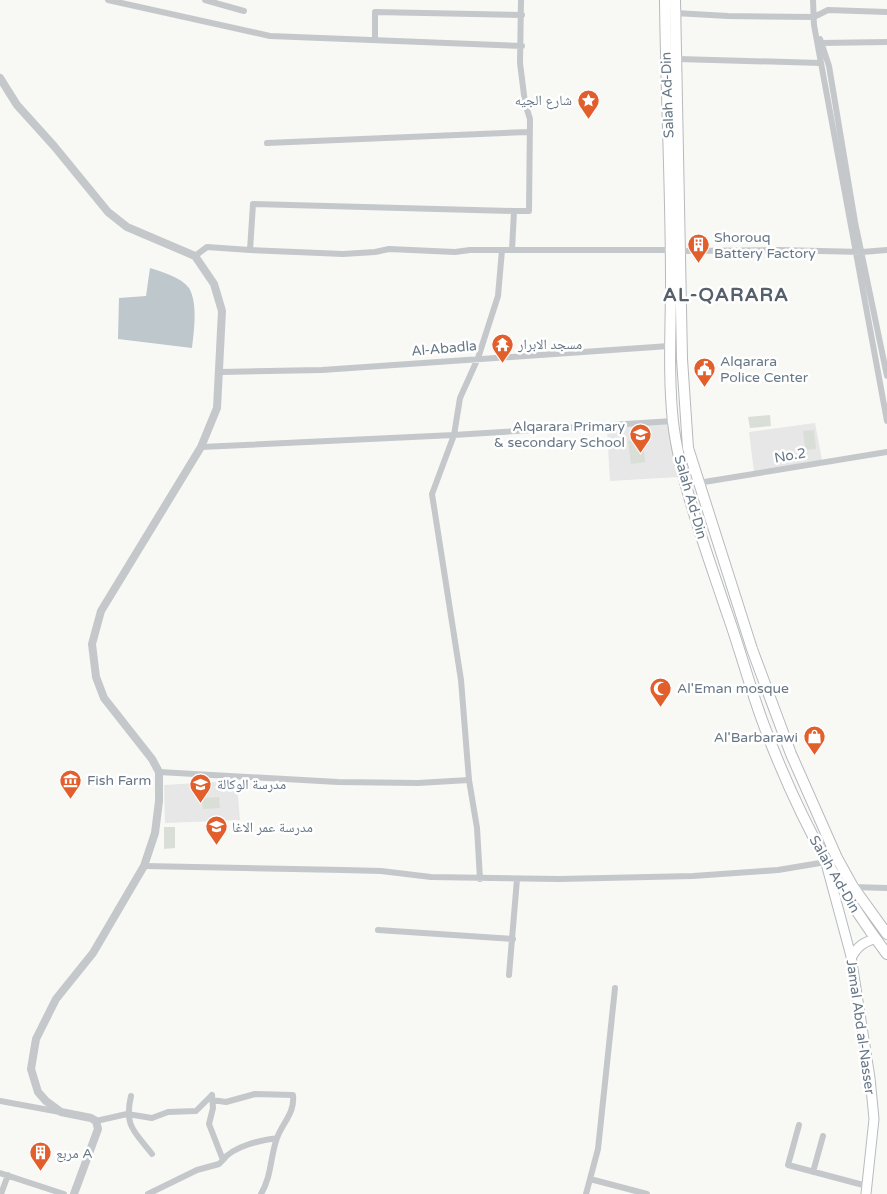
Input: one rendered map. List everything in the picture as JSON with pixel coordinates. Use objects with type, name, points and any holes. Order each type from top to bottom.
[{"type":"highway","name":"Salah Ad-Din","points":[[665,0],[675,250],[682,300],[684,415],[688,448],[773,708],[813,806],[837,858],[854,887],[886,932]]},
{"type":"highway","name":"Salah Ad-Din","points":[[676,0],[678,59],[675,250],[670,300],[670,346],[673,421],[678,449],[703,538],[760,713],[778,762],[826,862],[887,954]]},
{"type":"highway","points":[[665,33],[669,37],[678,35]]},
{"type":"highway","points":[[670,300],[675,297],[682,300]]},
{"type":"highway","points":[[670,326],[676,329],[682,325]]},
{"type":"highway","points":[[760,713],[768,715],[773,708]]},
{"type":"main road","name":"Jamal Abd al-Nasser","points":[[826,862],[851,958],[873,1112],[866,1190]]},
{"type":"main road","points":[[851,958],[856,948],[866,941],[876,939]]},
{"type":"street","points":[[108,0],[270,36],[522,46]]},
{"type":"street","points":[[205,0],[244,11]]},
{"type":"street","points":[[250,250],[253,204],[529,211],[528,132],[530,119],[525,103],[520,63],[522,0]]},
{"type":"street","points":[[813,0],[814,21],[821,63],[859,252],[887,376]]},
{"type":"street","points":[[676,13],[814,21],[828,10],[887,12]]},
{"type":"street","points":[[375,40],[375,12],[522,15]]},
{"type":"street","points":[[814,21],[829,66],[887,421]]},
{"type":"street","points":[[821,42],[887,42]]},
{"type":"street","points":[[678,59],[821,63]]},
{"type":"street","points":[[0,78],[17,105],[54,146],[108,212],[127,227],[195,256],[214,284],[222,311],[221,372],[217,408],[201,447],[101,610],[92,644],[96,677],[104,698],[152,759],[159,772],[159,801],[155,833],[144,866],[93,953],[56,999],[36,1039],[31,1069],[34,1081],[46,1101],[61,1112]]},
{"type":"street","points":[[267,144],[528,132]]},
{"type":"street","points":[[512,250],[514,211]]},
{"type":"street","points":[[195,256],[207,247],[343,254],[389,249],[455,252],[502,250],[778,250],[859,252],[887,250]]},
{"type":"street","points":[[480,879],[476,828],[469,780],[461,680],[432,494],[454,435],[460,398],[478,358],[498,296],[502,250]]},
{"type":"street","name":"Al-Abadla","points":[[221,372],[322,370],[670,346]]},
{"type":"street","points":[[201,447],[454,435],[673,421]]},
{"type":"street","name":"No.2","points":[[698,483],[887,452]]},
{"type":"street","points":[[159,772],[338,782],[418,783],[469,780]]},
{"type":"street","points":[[144,866],[372,871],[517,880],[693,876],[778,870],[826,862]]},
{"type":"street","points":[[509,975],[517,880]]},
{"type":"street","points":[[854,887],[887,888]]},
{"type":"street","points":[[378,930],[513,940]]},
{"type":"street","points":[[586,1194],[598,1149],[615,988]]},
{"type":"street","points":[[212,1100],[226,1102],[255,1094],[293,1095],[294,1105],[277,1138],[272,1167],[261,1194]]},
{"type":"street","points":[[0,1100],[91,1118],[96,1121],[127,1114],[152,1118],[168,1112],[196,1111],[212,1095],[213,1108],[208,1124],[223,1160]]},
{"type":"street","points":[[131,1096],[127,1114],[129,1123],[152,1154]]},
{"type":"street","points":[[74,1194],[98,1129],[96,1121]]},
{"type":"street","points":[[799,1125],[788,1165],[866,1190]]},
{"type":"street","points":[[813,1172],[823,1136]]},
{"type":"street","points":[[148,1194],[197,1170],[219,1164],[226,1156],[250,1143],[277,1138]]},
{"type":"street","points":[[0,1173],[64,1194]]},
{"type":"street","points":[[1,1194],[8,1175]]},
{"type":"street","points":[[590,1179],[646,1194]]},
{"type":"shaded area","points":[[150,268],[176,278],[189,288],[194,301],[192,348],[118,339],[119,298],[146,296]]},
{"type":"shaded area","points":[[770,415],[771,426],[750,428],[748,417]]},
{"type":"shaded area","name":"Alqarara Primary & secondary School","points":[[667,423],[678,477],[610,481],[607,429]]},
{"type":"shaded area","points":[[815,423],[822,460],[754,472],[749,432]]},
{"type":"shaded area","points":[[814,430],[816,449],[805,450],[803,431]]},
{"type":"shaded area","points":[[643,439],[645,462],[631,464],[628,441]]},
{"type":"shaded area","name":"مدرسة الوكالة","points":[[232,781],[237,786],[240,820],[165,823],[164,785]]},
{"type":"shaded area","points":[[219,797],[220,808],[203,809],[202,798]]},
{"type":"shaded area","points":[[164,827],[175,827],[175,848],[164,849]]},
{"type":"place","name":"شارع الجيه","points":[[588,119]]},
{"type":"place","name":"Shorouq Battery Factory","points":[[698,264]]},
{"type":"place","name":"مسجد الابرار","points":[[502,363]]},
{"type":"place","name":"Alqarara Police Center","points":[[704,388]]},
{"type":"place","name":"Alqarara Primary & secondary School","points":[[641,453]]},
{"type":"place","name":"Al'Eman mosque","points":[[661,707]]},
{"type":"place","name":"Al'Barbarawi","points":[[814,756]]},
{"type":"place","name":"Fish Farm","points":[[71,799]]},
{"type":"place","name":"مدرسة الوكالة","points":[[201,803]]},
{"type":"place","name":"مدرسة عمر الاغا","points":[[216,846]]},
{"type":"place","name":"مربع A","points":[[40,1172]]},
{"type":"district","name":"AL-QARARA","points":[[726,294]]}]
